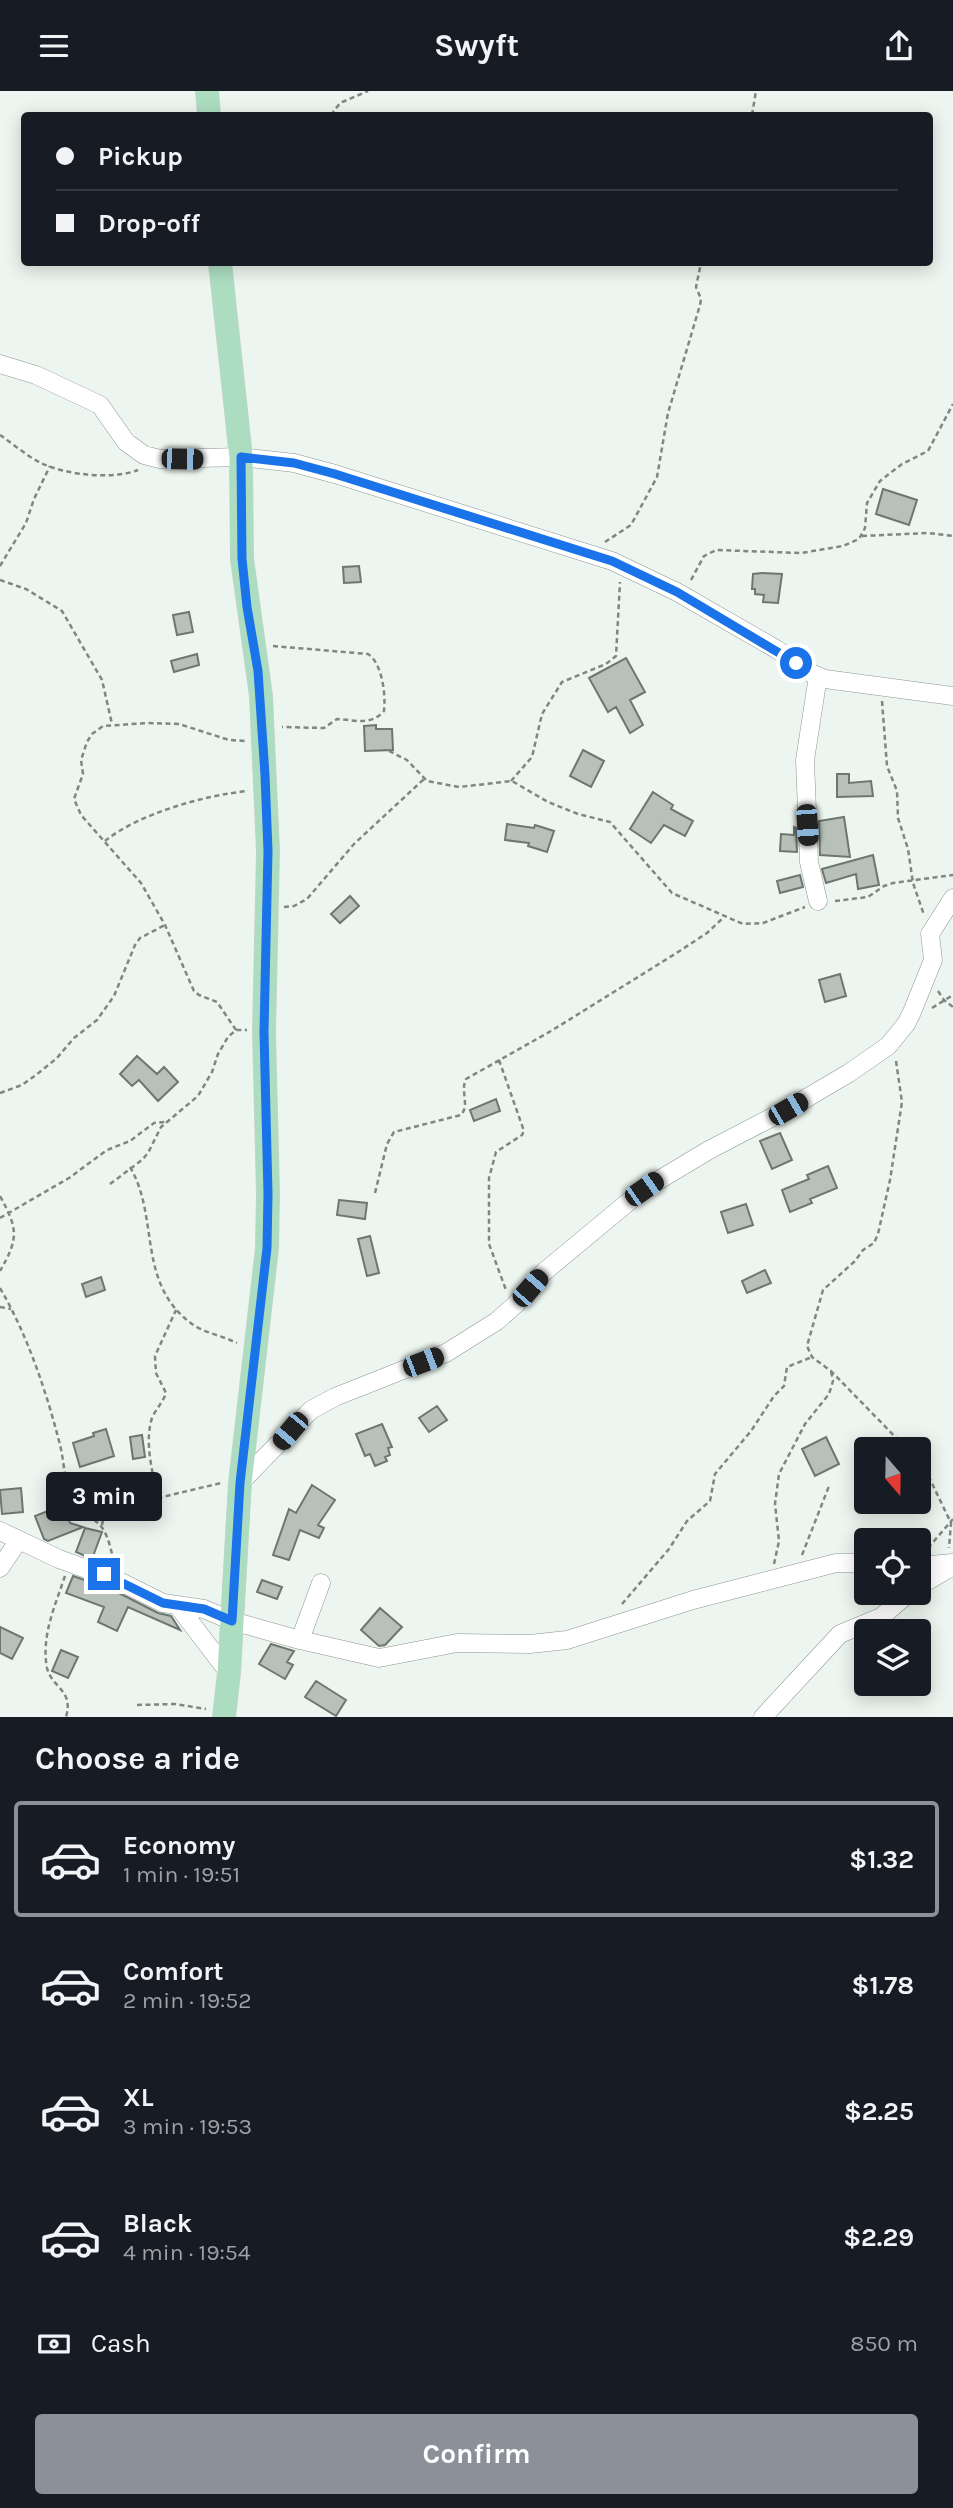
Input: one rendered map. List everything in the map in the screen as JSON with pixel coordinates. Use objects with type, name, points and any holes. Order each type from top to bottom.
[{"type":"main road","points":[[207,91],[209,112]]},
{"type":"main road","points":[[220,266],[241,457],[242,559],[252,645],[258,671],[266,789],[264,1032],[268,1194],[267,1248],[241,1481],[224,1716]]},
{"type":"street","points":[[0,364],[36,375],[100,405],[132,448],[144,455],[159,459],[241,457],[294,463],[335,474],[621,565],[683,596],[818,676],[953,696]]},
{"type":"street","points":[[818,676],[804,760],[809,862],[818,901]]},
{"type":"street","points":[[241,1481],[311,1410],[335,1397],[446,1353],[509,1311],[544,1272],[644,1189],[709,1150],[808,1097],[888,1046],[906,1024],[934,956],[930,935],[953,898]]},
{"type":"street","points":[[0,1531],[70,1563],[117,1580],[154,1599],[177,1606],[204,1609],[232,1621],[379,1658],[457,1643],[530,1644],[567,1640],[693,1600],[842,1562],[854,1562]]},
{"type":"street","points":[[0,1567],[19,1540]]},
{"type":"street","points":[[931,1561],[950,1564]]},
{"type":"street","points":[[931,1577],[950,1564]]},
{"type":"street","points":[[300,1640],[321,1583]]},
{"type":"street","points":[[764,1717],[841,1633],[881,1617],[895,1605]]},
{"type":"street","points":[[177,1606],[229,1673]]},
{"type":"path","points":[[333,112],[340,103],[368,91]]},
{"type":"path","points":[[752,112],[756,91]]},
{"type":"path","points":[[587,553],[631,525],[657,478],[668,413],[700,305],[696,287],[700,266]]},
{"type":"path","points":[[862,536],[867,503],[880,481],[902,464],[928,451],[953,404]]},
{"type":"path","points":[[0,435],[41,463],[95,474],[122,476],[159,459]]},
{"type":"path","points":[[0,566],[26,523],[50,466]]},
{"type":"path","points":[[683,596],[704,556],[716,550],[801,553],[843,547],[862,536],[928,533],[953,536]]},
{"type":"path","points":[[510,781],[532,757],[542,714],[562,682],[606,664],[617,656],[621,565]]},
{"type":"path","points":[[0,580],[26,589],[62,611],[102,680],[112,724]]},
{"type":"path","points":[[236,1030],[217,1002],[198,995],[190,984],[166,925],[141,883],[81,815],[74,799],[83,773],[81,760],[86,742],[99,729],[112,724],[178,724],[229,740],[263,736],[283,727],[324,728],[338,719],[360,722],[374,719],[384,711],[377,663],[368,654],[252,645]]},
{"type":"path","points":[[881,687],[887,766],[899,799],[898,818],[908,849],[912,881],[930,935]]},
{"type":"path","points":[[389,751],[416,768],[424,779],[456,787],[510,781],[548,802],[578,814],[610,822],[672,893],[743,924],[756,924],[788,915],[818,901],[863,898],[888,884],[953,875]]},
{"type":"path","points":[[267,909],[294,905],[307,899],[354,844],[424,779]]},
{"type":"path","points":[[104,841],[118,830],[200,798],[266,789]]},
{"type":"path","points":[[375,1193],[387,1144],[394,1132],[461,1115],[465,1108],[463,1084],[466,1079],[551,1031],[675,954],[707,933],[724,917]]},
{"type":"path","points":[[0,1093],[22,1085],[36,1075],[97,1020],[114,996],[140,938],[166,925]]},
{"type":"path","points":[[944,1000],[953,995]]},
{"type":"path","points":[[110,1184],[148,1153],[158,1131],[198,1096],[225,1041],[236,1030],[264,1032]]},
{"type":"path","points":[[895,1437],[831,1371],[812,1357],[807,1350],[807,1342],[823,1290],[855,1261],[863,1250],[874,1243],[878,1234],[890,1180],[902,1102],[896,1054]]},
{"type":"path","points":[[499,1060],[524,1131],[496,1152],[489,1178],[489,1244],[506,1293],[509,1311]]},
{"type":"path","points":[[0,1218],[69,1178],[99,1154],[130,1141],[154,1123],[167,1122]]},
{"type":"path","points":[[130,1167],[140,1184],[153,1263],[161,1287],[177,1309],[195,1326],[255,1353]]},
{"type":"path","points":[[0,1196],[10,1214],[15,1238],[12,1250],[0,1271]]},
{"type":"path","points":[[0,1288],[11,1309],[51,1412],[66,1470],[69,1494],[76,1508],[101,1527],[110,1544],[117,1580]]},
{"type":"path","points":[[0,1307],[11,1309]]},
{"type":"path","points":[[158,1498],[152,1465],[150,1427],[166,1393],[156,1373],[155,1356],[177,1309]]},
{"type":"path","points":[[603,1629],[611,1615],[657,1565],[687,1521],[710,1501],[715,1474],[784,1386],[787,1367],[812,1357]]},
{"type":"path","points":[[777,1579],[774,1562],[779,1541],[775,1504],[779,1474],[804,1424],[829,1394],[833,1381],[831,1371]]},
{"type":"path","points":[[101,1527],[104,1515],[120,1503],[241,1481]]},
{"type":"path","points":[[931,1481],[952,1521],[948,1553],[950,1564]]},
{"type":"path","points":[[796,1574],[829,1486]]},
{"type":"path","points":[[931,1547],[952,1521]]},
{"type":"path","points":[[66,1717],[68,1702],[62,1689],[49,1674],[46,1645],[48,1629],[70,1563]]},
{"type":"path","points":[[137,1705],[175,1703],[224,1716]]},
{"type":"building","points":[[883,489],[917,500],[909,525],[876,514]]},
{"type":"building","points":[[359,566],[361,582],[344,583],[343,567]]},
{"type":"building","points":[[753,574],[782,574],[778,603],[763,602],[764,595],[755,594],[755,589],[752,589]]},
{"type":"building","points":[[189,612],[193,632],[177,635],[173,615]]},
{"type":"building","points":[[197,654],[199,665],[174,672],[171,661]]},
{"type":"building","points":[[626,658],[645,692],[630,700],[643,725],[630,733],[616,707],[608,712],[589,678]]},
{"type":"building","points":[[376,725],[376,729],[392,729],[393,750],[365,751],[364,726]]},
{"type":"building","points":[[583,750],[604,761],[591,787],[570,776]]},
{"type":"building","points":[[837,774],[849,774],[849,783],[871,781],[873,796],[837,797]]},
{"type":"building","points":[[653,792],[673,805],[671,809],[693,821],[685,836],[664,825],[651,843],[630,829]]},
{"type":"building","points":[[844,817],[850,857],[820,855],[819,821]]},
{"type":"building","points":[[507,824],[534,828],[535,825],[554,831],[547,852],[528,846],[529,843],[505,840]]},
{"type":"building","points":[[794,827],[797,852],[780,851],[781,834],[794,835]]},
{"type":"building","points":[[873,855],[879,885],[858,889],[856,874],[826,883],[822,869]]},
{"type":"building","points":[[800,875],[803,887],[780,893],[777,881]]},
{"type":"building","points":[[350,896],[359,906],[340,923],[331,914]]},
{"type":"building","points":[[840,974],[846,996],[825,1002],[819,980]]},
{"type":"building","points":[[137,1056],[157,1074],[164,1067],[178,1082],[158,1101],[139,1080],[132,1086],[120,1074]]},
{"type":"building","points":[[496,1099],[500,1111],[474,1121],[470,1110]]},
{"type":"building","points":[[780,1133],[792,1160],[772,1169],[760,1141]]},
{"type":"building","points":[[828,1166],[837,1188],[810,1199],[812,1203],[790,1212],[782,1190],[809,1179],[807,1175]]},
{"type":"building","points":[[339,1200],[367,1203],[365,1219],[337,1215]]},
{"type":"building","points":[[746,1204],[753,1225],[728,1233],[721,1212]]},
{"type":"building","points":[[370,1236],[379,1273],[367,1276],[358,1239]]},
{"type":"building","points":[[765,1270],[771,1283],[747,1293],[742,1281]]},
{"type":"building","points":[[101,1277],[105,1290],[86,1297],[82,1284]]},
{"type":"building","points":[[437,1406],[447,1420],[429,1432],[419,1418]]},
{"type":"building","points":[[382,1424],[392,1447],[388,1448],[390,1455],[385,1457],[387,1461],[375,1466],[370,1454],[365,1456],[356,1434]]},
{"type":"building","points":[[106,1429],[114,1456],[80,1467],[73,1443]]},
{"type":"building","points":[[142,1435],[145,1457],[133,1459],[130,1437]]},
{"type":"building","points":[[826,1437],[839,1464],[815,1476],[802,1449]]},
{"type":"building","points":[[312,1485],[335,1500],[318,1525],[324,1528],[319,1538],[300,1530],[289,1560],[273,1555],[289,1509],[296,1513]]},
{"type":"building","points":[[21,1488],[23,1512],[2,1514],[0,1490]]},
{"type":"building","points":[[63,1505],[70,1523],[83,1527],[48,1541],[44,1539],[35,1516]]},
{"type":"building","points":[[85,1528],[102,1532],[92,1559],[76,1552]]},
{"type":"building","points":[[73,1576],[113,1590],[158,1613],[171,1616],[180,1630],[128,1607],[117,1631],[98,1622],[104,1607],[66,1593]]},
{"type":"building","points":[[262,1580],[282,1587],[277,1599],[257,1592]]},
{"type":"building","points":[[380,1608],[402,1627],[385,1645],[379,1646],[361,1630]]},
{"type":"building","points":[[0,1627],[23,1638],[12,1659],[0,1653]]},
{"type":"building","points":[[271,1644],[294,1651],[287,1662],[293,1665],[285,1679],[259,1664]]},
{"type":"building","points":[[61,1650],[78,1657],[68,1678],[52,1671]]},
{"type":"building","points":[[316,1681],[346,1700],[336,1716],[305,1697]]},
{"type":"route","points":[[104,1574],[163,1603],[204,1609],[232,1621],[240,1483],[249,1392],[262,1309],[268,1194],[264,1032],[268,851],[261,696],[242,559],[241,457],[294,463],[335,474],[612,561],[677,592],[796,663]]}]
